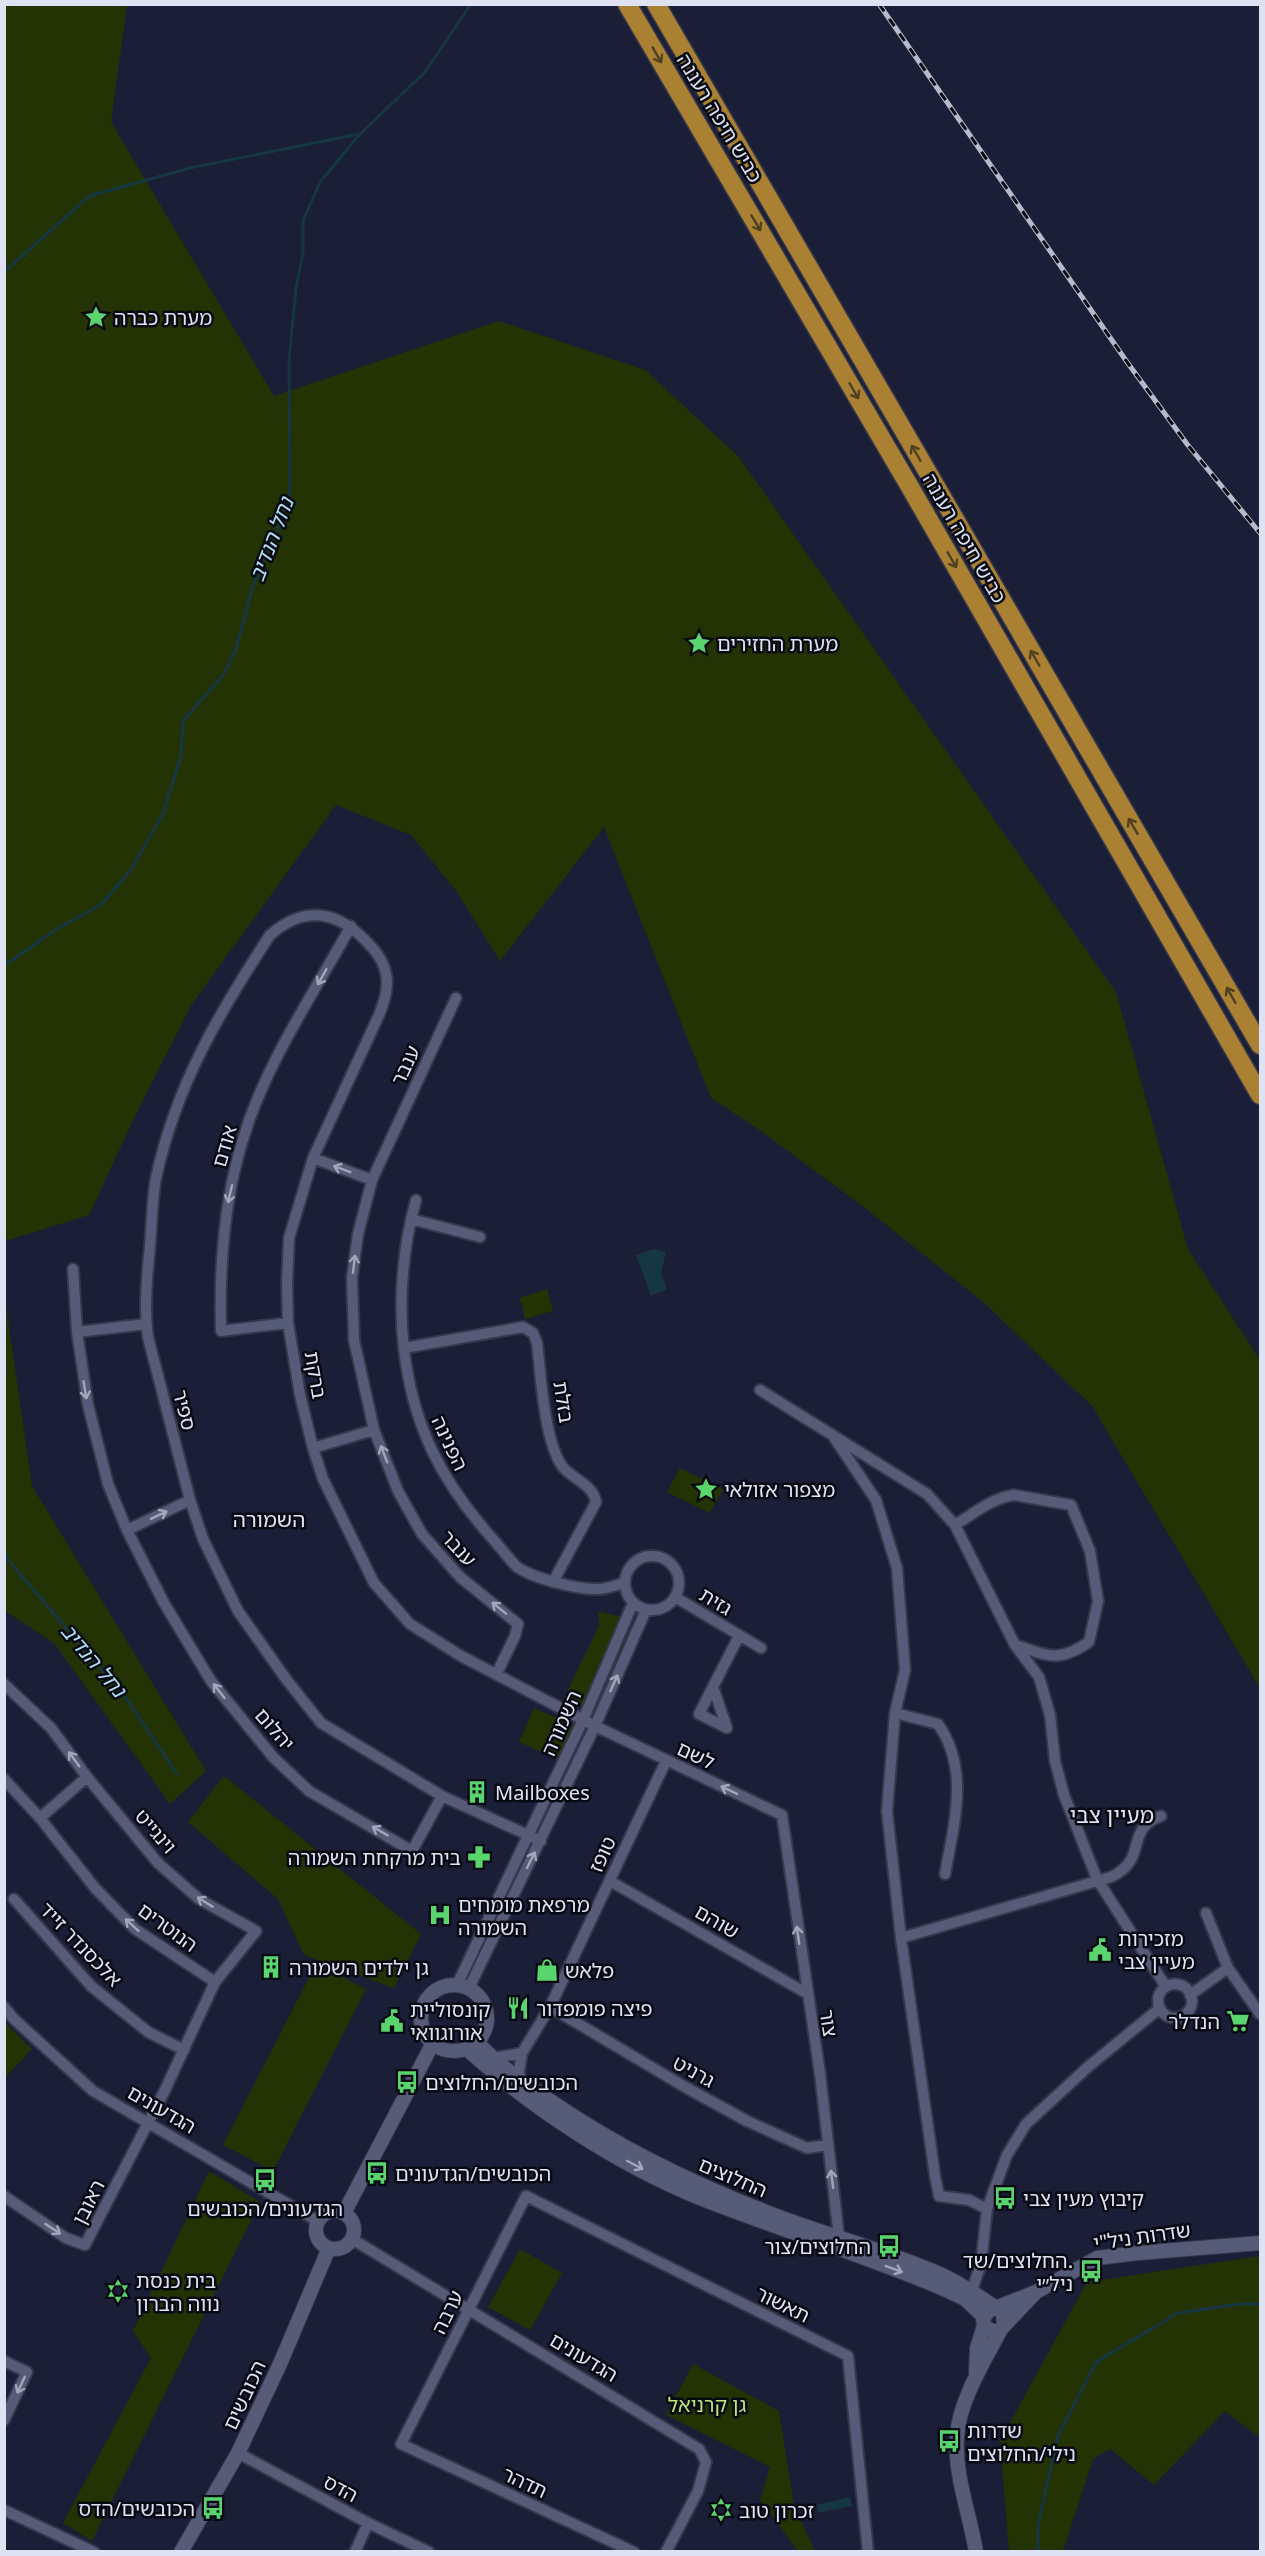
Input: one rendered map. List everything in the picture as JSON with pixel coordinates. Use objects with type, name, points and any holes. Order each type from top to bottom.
[{"type":"highway","name":"כביש חיפה רעננה","points":[[627,4],[868,415],[1260,1095]]},
{"type":"highway","name":"כביש חיפה רעננה","points":[[656,4],[1260,1046]]},
{"type":"street","name":"ספיר","points":[[351,926],[323,914],[284,923],[270,935],[204,1042],[175,1109],[156,1179],[146,1324],[190,1500],[203,1539],[238,1611],[306,1707],[321,1723],[442,1796],[541,1841]]},
{"type":"street","name":"ברקת","points":[[351,926],[380,956],[387,975],[386,994],[313,1158],[289,1238],[288,1323],[300,1395],[313,1448],[324,1479],[374,1584],[410,1624],[461,1656],[595,1726]]},
{"type":"street","name":"אודם","points":[[288,1323],[221,1331],[219,1277],[228,1201],[245,1132],[270,1071],[351,926]]},
{"type":"street","name":"ענבר","points":[[456,998],[372,1180],[358,1234],[352,1278],[354,1341],[374,1430],[398,1491],[422,1534],[460,1577],[518,1624],[515,1636],[497,1673]]},
{"type":"street","points":[[313,1158],[372,1180]]},
{"type":"street","name":"הפנינה","points":[[416,1200],[411,1219],[403,1285],[404,1348],[419,1422],[446,1481],[473,1517],[518,1567],[553,1582],[599,1590],[625,1582]]},
{"type":"street","points":[[411,1219],[480,1236]]},
{"type":"street","name":"יהלום","points":[[73,1269],[77,1332],[88,1405],[108,1484],[127,1530],[164,1603],[212,1681],[273,1757],[309,1791],[412,1851],[442,1796]]},
{"type":"street","points":[[77,1332],[146,1324]]},
{"type":"street","name":"בזלת","points":[[404,1348],[523,1327],[533,1333],[537,1343],[547,1422],[554,1447],[563,1466],[594,1493],[596,1502],[553,1582]]},
{"type":"street","points":[[760,1390],[927,1494],[955,1526],[1015,1645],[1039,1677],[1050,1715],[1056,1761],[1064,1795],[1097,1879],[1166,1987]]},
{"type":"street","points":[[313,1448],[374,1430]]},
{"type":"street","points":[[833,1437],[876,1500],[897,1568],[905,1670],[895,1713],[887,1811],[902,1938],[939,2196],[969,2200],[987,2209]]},
{"type":"street","points":[[955,1526],[991,1503],[1007,1496],[1014,1495],[1071,1505],[1090,1551],[1098,1601],[1089,1642],[1075,1652],[1059,1657],[1015,1645]]},
{"type":"street","points":[[127,1530],[190,1500]]},
{"type":"street","points":[[643,1557],[660,1558],[669,1563],[676,1572],[678,1585],[675,1598],[660,1609],[646,1610],[633,1603],[626,1593],[626,1574],[636,1561],[643,1557]]},
{"type":"street","name":"גזית","points":[[675,1598],[761,1648]]},
{"type":"street","name":"השמורה","points":[[463,1987],[633,1603]]},
{"type":"street","name":"השמורה","points":[[463,1987],[541,1841],[646,1610]]},
{"type":"street","name":"גזית","points":[[713,1687],[739,1636]]},
{"type":"street","name":"וינגייט","points":[[4,1684],[51,1728],[87,1778],[158,1863],[199,1899],[256,1931],[215,1982]]},
{"type":"street","points":[[895,1713],[938,1724],[948,1738],[956,1767],[958,1797],[945,1874]]},
{"type":"street","name":"לשם","points":[[595,1726],[668,1763],[782,1815]]},
{"type":"street","name":"טופז","points":[[520,2080],[522,2054],[550,2007],[668,1763]]},
{"type":"street","points":[[40,1818],[87,1778]]},
{"type":"street","name":"הנוטרים","points":[[4,1779],[40,1818],[95,1888],[135,1929],[215,1982]]},
{"type":"street","name":"צור","points":[[782,1815],[806,1993],[820,2074],[839,2237]]},
{"type":"street","points":[[902,1938],[1097,1879],[1111,1877],[1128,1867],[1140,1830],[1151,1820],[1161,1816]]},
{"type":"street","name":"שוהם","points":[[610,1881],[806,1993]]},
{"type":"street","name":"אלכסנדר זייד","points":[[14,1899],[91,1986],[148,2032],[184,2050]]},
{"type":"street","points":[[1206,1913],[1228,1968],[1260,2014]]},
{"type":"street","points":[[1190,1995],[1228,1968]]},
{"type":"street","points":[[148,2122],[215,1982]]},
{"type":"street","points":[[1178,1984],[1188,1990],[1190,1995],[1189,2010],[1181,2017],[1166,2015],[1160,2008],[1160,1994],[1166,1987],[1178,1984]]},
{"type":"street","points":[[463,1987],[480,1998],[487,2013],[485,2029],[472,2045],[447,2050],[433,2043],[423,2028],[422,2009],[426,2001],[437,1990],[463,1987]]},
{"type":"street","name":"הגדעונים","points":[[4,2007],[14,2019],[93,2091],[319,2222]]},
{"type":"street","name":"גרניט","points":[[550,2007],[747,2121],[807,2148],[828,2145]]},
{"type":"street","points":[[968,2295],[981,2264],[987,2209],[1007,2155],[1026,2124],[1089,2066],[1160,2008]]},
{"type":"street","points":[[344,2214],[433,2043]]},
{"type":"street","name":"החלוצים","points":[[472,2045],[494,2058],[520,2080],[574,2117],[667,2169],[775,2216],[910,2262],[968,2295],[987,2317],[1004,2312],[1006,2319],[1003,2327]]},
{"type":"street","name":"החלוצים","points":[[472,2045],[497,2075],[556,2119],[632,2164],[699,2197],[968,2295]]},
{"type":"street","points":[[494,2058],[522,2054]]},
{"type":"street","name":"ראובן","points":[[4,2196],[66,2238],[85,2245],[148,2122]]},
{"type":"street","name":"ערבה","points":[[401,2444],[526,2196]]},
{"type":"street","name":"תאשור","points":[[526,2196],[848,2356],[868,2552]]},
{"type":"street","points":[[333,2211],[344,2214],[352,2222],[354,2234],[352,2239],[342,2247],[329,2248],[320,2240],[317,2228],[319,2222],[322,2217],[333,2211]]},
{"type":"street","name":"הגדעונים","points":[[352,2239],[699,2449],[706,2463],[698,2491],[666,2552]]},
{"type":"street","name":"שדרות ניל\"י","points":[[976,2552],[960,2478],[957,2435],[975,2374],[977,2348],[987,2317],[1097,2258],[1260,2243]]},
{"type":"street","name":"הכובשים","points":[[181,2552],[238,2453],[280,2364],[329,2248]]},
{"type":"street","name":"שדרות ניל\"י","points":[[975,2374],[1003,2327],[1036,2292]]},
{"type":"street","points":[[987,2317],[992,2331],[1003,2327]]},
{"type":"street","points":[[4,2361],[27,2372],[4,2420]]},
{"type":"street","name":"תדהר","points":[[401,2444],[634,2552]]},
{"type":"street","name":"הדס","points":[[238,2453],[368,2523],[429,2552]]},
{"type":"street","points":[[4,2510],[94,2552]]},
{"type":"street","points":[[355,2552],[368,2523]]},
{"type":"green space","points":[[5,4],[127,5],[111,122],[274,396],[499,321],[645,370],[738,456],[1116,992],[1188,1249],[1260,1360],[1260,1688],[1092,1406],[982,1301],[865,1208],[761,1131],[711,1098],[604,827],[500,961],[457,892],[411,835],[336,805],[192,1004],[139,1108],[89,1215],[5,1241]]},
{"type":"green space","points":[[547,1289],[553,1311],[525,1319],[520,1298]]},
{"type":"green space","points":[[4,1292],[32,1486],[206,1771],[170,1804],[54,1643],[5,1611]]},
{"type":"green space","points":[[680,1468],[723,1489],[710,1513],[667,1492]]},
{"type":"green space","points":[[598,1611],[626,1618],[584,1707],[564,1698],[599,1626]]},
{"type":"green space","points":[[534,1708],[576,1727],[561,1761],[519,1742]]},
{"type":"green space","points":[[224,1776],[421,1934],[394,1988],[304,1955],[278,1899],[188,1822]]},
{"type":"green space","points":[[316,1964],[366,1989],[273,2171],[223,2145]]},
{"type":"green space","points":[[4,2022],[32,2049],[5,2078],[4,2078]]},
{"type":"green space","points":[[209,2171],[260,2202],[92,2541],[63,2523],[151,2358],[133,2331]]},
{"type":"green space","points":[[520,2249],[562,2273],[530,2330],[488,2307]]},
{"type":"green space","points":[[1260,2256],[1260,2438],[1225,2411],[1154,2485],[1110,2449],[1093,2459],[1063,2551],[1009,2551],[1000,2441],[1087,2282]]},
{"type":"green space","name":"גן קרניאל","points":[[693,2364],[779,2411],[794,2506],[815,2551],[798,2551],[760,2500],[770,2467],[666,2415]]},
{"type":"water","points":[[653,1249],[666,1252],[661,1273],[667,1289],[651,1296],[636,1255]]},
{"type":"water","points":[[850,2497],[852,2506],[818,2513],[817,2505]]},
{"type":"waterway","name":"נחל הנדיב","points":[[4,966],[55,930],[102,904],[132,868],[163,814],[181,756],[183,721],[224,674],[236,649],[253,586],[281,521],[290,491],[289,361],[296,288],[303,253],[303,221],[320,182],[360,134],[425,72],[471,4]]},
{"type":"waterway","points":[[4,272],[89,196],[190,168],[359,134]]},
{"type":"waterway","name":"נחל הנדיב","points":[[4,1551],[10,1562],[128,1701],[177,1774]]},
{"type":"waterway","points":[[1038,2552],[1038,2525],[1058,2436],[1096,2362],[1178,2313],[1240,2304],[1260,2304]]},
{"type":"railway","points":[[879,4],[1127,362],[1187,444],[1260,533]]},
{"type":"place","name":"מערת כברה","points":[[96,317]]},
{"type":"place","name":"מערת החזירים","points":[[699,643]]},
{"type":"place","name":"מצפור אזולאי","points":[[706,1489]]},
{"type":"place","name":"Mailboxes","points":[[477,1792]]},
{"type":"place","name":"בית מרקחת השמורה","points":[[479,1857]]},
{"type":"place","name":"מרפאת מומחים השמורה","points":[[440,1915]]},
{"type":"place","name":"מזכירות מעיין צבי","points":[[1100,1950]]},
{"type":"place","name":"גן ילדים השמורה","points":[[271,1967]]},
{"type":"place","name":"פלאש","points":[[547,1970]]},
{"type":"place","name":"פיצה פומפדור","points":[[518,2008]]},
{"type":"place","name":"קונסוליית אורוגוואי","points":[[392,2021]]},
{"type":"place","name":"הנדלר","points":[[1238,2021]]},
{"type":"place","name":"הכובשים/החלוצים","points":[[407,2082]]},
{"type":"place","name":"הכובשים/הגדעונים","points":[[377,2173]]},
{"type":"place","name":"הגדעונים/הכובשים","points":[[265,2180]]},
{"type":"place","name":"קיבוץ מעין צבי","points":[[1005,2198]]},
{"type":"place","name":"החלוצים/צור","points":[[889,2246]]},
{"type":"place","name":"החלוצים/שד. ניל״י","points":[[1091,2271]]},
{"type":"place","name":"בית כנסת נווה הברון","points":[[118,2291]]},
{"type":"place","name":"שדרות נילי/החלוצים","points":[[949,2441]]},
{"type":"place","name":"הכובשים/הדס","points":[[213,2508]]},
{"type":"place","name":"זכרון טוב","points":[[721,2510]]},
{"type":"district","name":"השמורה","points":[[269,1519]]},
{"type":"district","name":"מעיין צבי","points":[[1112,1814]]}]
